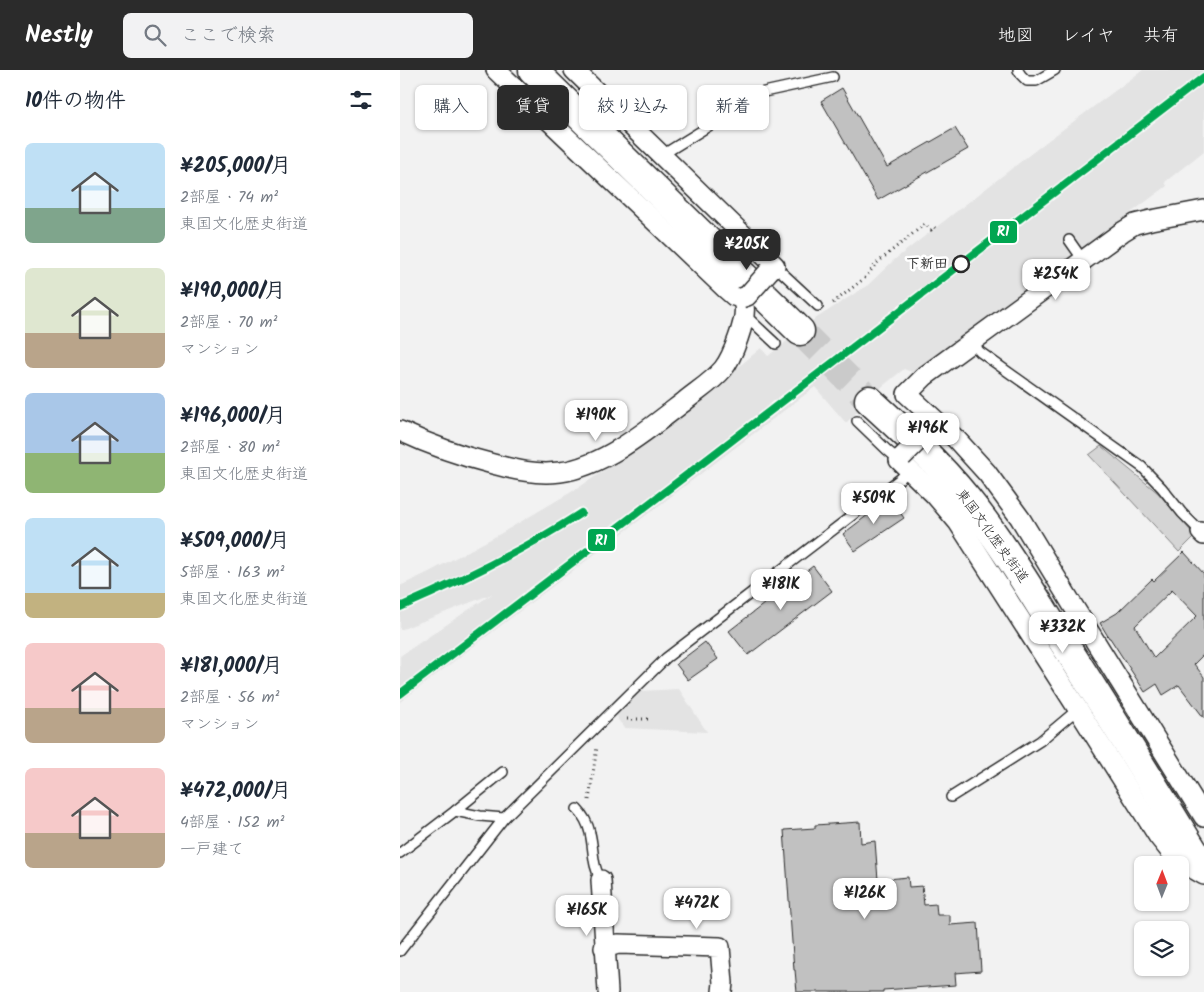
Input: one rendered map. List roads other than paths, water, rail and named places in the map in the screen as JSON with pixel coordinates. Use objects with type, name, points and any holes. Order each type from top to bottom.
[{"type":"highway","points":[[534,70],[800,331]]},
{"type":"highway","name":"東国文化歴史街道","points":[[863,410],[897,426],[967,499],[1002,546],[1204,868]]},
{"type":"street","points":[[496,70],[734,296],[742,306]]},
{"type":"street","points":[[400,431],[441,449],[482,462],[535,473],[561,472],[590,464],[609,455],[654,424],[714,378],[730,358],[738,337],[742,306],[747,296],[773,268],[662,155],[574,70]]},
{"type":"street","points":[[1204,210],[1135,224],[1122,232],[925,376],[907,394],[934,425],[957,440],[987,473],[1020,518],[1204,817]]},
{"type":"street","points":[[934,425],[903,462],[958,522],[1158,836],[1170,851],[1204,875]]},
{"type":"street","points":[[601,880],[608,992]]},
{"type":"street","points":[[604,948],[618,944],[720,947],[722,992]]},
{"type":"lane","points":[[1018,70],[1020,75],[1027,81],[1036,81],[1055,70]]},
{"type":"lane","points":[[662,155],[764,92],[834,77]]},
{"type":"lane","points":[[1069,240],[1083,260]]},
{"type":"lane","points":[[773,268],[818,306]]},
{"type":"lane","points":[[742,306],[776,344]]},
{"type":"lane","points":[[971,342],[980,352],[1142,467],[1162,488],[1182,514],[1202,534]]},
{"type":"lane","points":[[400,951],[504,818],[666,658],[901,478],[903,462],[887,450],[863,410]]},
{"type":"lane","points":[[951,796],[1040,741],[1078,709]]},
{"type":"lane","points":[[400,853],[503,772]]},
{"type":"lane","points":[[577,809],[585,820],[590,832],[596,872],[601,880]]},
{"type":"lane","points":[[455,811],[504,818]]},
{"type":"tunnel","points":[[800,331],[869,400]]},
{"type":"place","name":"下新田","points":[[961,264]]}]
